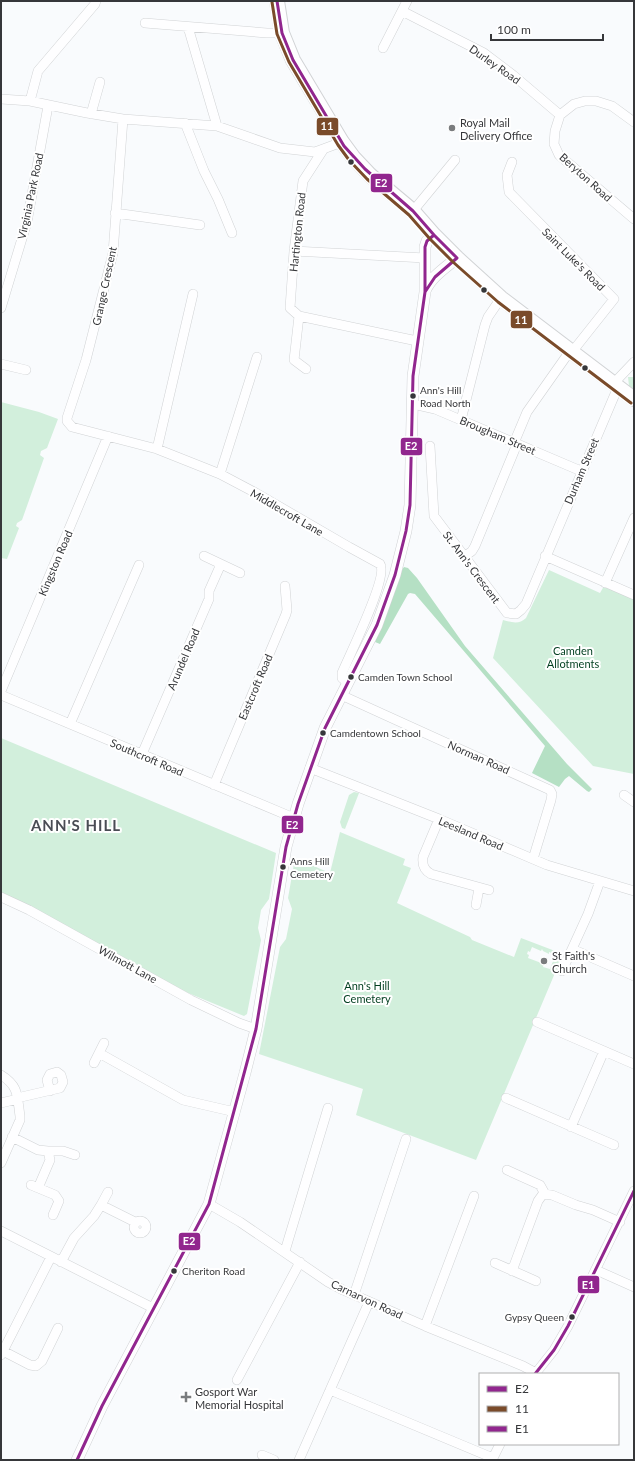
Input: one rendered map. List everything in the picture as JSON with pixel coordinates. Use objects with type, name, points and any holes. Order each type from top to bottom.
[{"type":"main road","points":[[277,1],[282,32],[293,60],[342,142],[365,170],[413,211],[457,258],[501,298],[634,399]]},
{"type":"street","points":[[383,48],[407,1]]},
{"type":"street","points":[[30,100],[38,71],[98,4]]},
{"type":"street","name":"Durley Road","points":[[402,11],[484,53],[513,75],[560,115]]},
{"type":"street","points":[[145,23],[267,33],[282,32]]},
{"type":"street","points":[[188,27],[207,97],[217,126]]},
{"type":"street","points":[[91,114],[100,82]]},
{"type":"street","points":[[1,99],[30,100],[48,106],[123,119],[217,126],[280,148],[315,152],[342,142]]},
{"type":"street","points":[[560,115],[574,104],[585,101],[596,101],[612,106],[634,122]]},
{"type":"street","name":"Virginia Park Road","points":[[1,308],[27,222],[48,106]]},
{"type":"street","name":"Beryton Road","points":[[560,115],[555,131],[554,144],[559,155],[634,219]]},
{"type":"street","name":"Grange Crescent","points":[[69,424],[67,418],[86,360],[111,262],[123,119]]},
{"type":"street","points":[[185,123],[204,171],[218,199],[232,233]]},
{"type":"street","name":"Hartington Road","points":[[299,316],[290,308],[294,250],[303,181],[323,150]]},
{"type":"street","points":[[413,211],[455,160]]},
{"type":"street","name":"Saint Luke's Road","points":[[512,162],[507,175],[509,192],[614,299],[571,352]]},
{"type":"street","points":[[116,213],[200,225]]},
{"type":"street","points":[[77,1460],[102,1406],[209,1204],[235,1112],[256,1029],[286,847],[294,818],[325,728],[370,641],[395,575],[406,531],[411,485],[414,376],[417,341],[425,292],[426,244],[434,235]]},
{"type":"street","points":[[294,250],[425,258]]},
{"type":"street","points":[[425,292],[435,276],[457,258]]},
{"type":"street","points":[[157,449],[193,294]]},
{"type":"street","points":[[461,420],[485,325],[488,317],[501,298]]},
{"type":"street","points":[[306,369],[294,360],[299,316],[417,341]]},
{"type":"street","points":[[464,557],[472,551],[475,546],[527,412],[571,352]]},
{"type":"street","points":[[220,474],[257,357]]},
{"type":"street","name":"Durham Street","points":[[546,556],[609,407],[616,386],[634,362]]},
{"type":"street","points":[[1,364],[26,370]]},
{"type":"street","name":"Brougham Street","points":[[413,404],[435,409],[581,471]]},
{"type":"street","name":"Middlecroft Lane","points":[[69,424],[75,427],[157,449],[220,474],[380,564],[382,567],[380,579],[365,621],[342,673],[342,678],[348,683]]},
{"type":"street","name":"Kingston Road","points":[[1,691],[108,436]]},
{"type":"street","name":"St. Ann's Crescent","points":[[430,446],[434,516],[508,613],[516,614],[526,604],[546,556]]},
{"type":"street","points":[[605,583],[634,518]]},
{"type":"street","points":[[204,556],[240,573]]},
{"type":"street","points":[[546,556],[634,595]]},
{"type":"street","name":"Arundel Road","points":[[142,754],[209,599],[209,591],[221,564]]},
{"type":"street","points":[[70,724],[138,565]]},
{"type":"street","name":"Eastcroft Road","points":[[214,785],[286,614],[285,586]]},
{"type":"street","name":"Southcroft Road","points":[[1,695],[294,818]]},
{"type":"street","name":"Norman Road","points":[[341,695],[550,790],[552,794],[551,800],[533,859]]},
{"type":"street","name":"Leesland Road","points":[[310,768],[439,819],[533,859],[634,891]]},
{"type":"street","points":[[624,795],[634,802]]},
{"type":"street","points":[[439,819],[423,857],[424,868],[431,874],[489,890]]},
{"type":"street","points":[[562,971],[588,914],[600,881]]},
{"type":"street","points":[[476,904],[479,888]]},
{"type":"street","name":"Wilmott Lane","points":[[1,897],[35,913],[191,1000],[239,1023],[256,1029]]},
{"type":"street","points":[[572,949],[634,976]]},
{"type":"street","points":[[537,1022],[634,1064]]},
{"type":"street","points":[[94,1063],[104,1043]]},
{"type":"street","points":[[571,1127],[604,1051]]},
{"type":"street","points":[[99,1053],[183,1100],[235,1112]]},
{"type":"street","points":[[1,1075],[11,1081],[15,1089],[18,1099],[20,1120],[3,1152],[1,1162]]},
{"type":"street","points":[[1,1103],[50,1091]]},
{"type":"street","points":[[506,1098],[614,1145]]},
{"type":"street","points":[[285,1251],[328,1108]]},
{"type":"street","points":[[12,1137],[38,1150],[63,1151],[75,1155]]},
{"type":"street","points":[[354,1295],[406,1139]]},
{"type":"street","points":[[48,1151],[50,1160],[34,1186],[55,1195],[58,1201],[53,1215]]},
{"type":"street","points":[[507,1170],[540,1185],[545,1194]]},
{"type":"street","points":[[61,1262],[72,1242],[94,1216],[108,1192]]},
{"type":"street","points":[[512,1271],[538,1201],[541,1196],[545,1194],[552,1195],[593,1210],[620,1222]]},
{"type":"street","points":[[425,1326],[474,1196]]},
{"type":"street","points":[[536,1373],[554,1350],[568,1326],[633,1198]]},
{"type":"street","name":"Carnarvon Road","points":[[209,1204],[285,1251],[334,1286],[425,1326],[523,1366],[536,1373]]},
{"type":"street","points":[[101,1205],[135,1222]]},
{"type":"street","points":[[1,1231],[153,1308]]},
{"type":"street","points":[[51,1257],[2,1353],[30,1365],[36,1366],[42,1361],[58,1328]]},
{"type":"street","points":[[237,1380],[300,1262]]},
{"type":"street","points":[[495,1263],[536,1281]]},
{"type":"street","points":[[596,1270],[634,1287]]},
{"type":"street","points":[[299,1460],[369,1302]]},
{"type":"street","points":[[330,1390],[493,1459],[500,1445]]},
{"type":"street","points":[[262,1455],[274,1460]]},
{"type":"green space","points":[[634,371],[634,389],[629,386],[628,377],[633,377]]},
{"type":"green space","points":[[1,402],[39,412],[58,419],[47,448],[41,451],[40,455],[44,458],[22,520],[17,523],[16,526],[19,528],[7,559],[1,558]]},
{"type":"green space","points":[[404,567],[408,568],[417,578],[465,646],[567,764],[592,789],[589,792],[569,776],[559,787],[532,773],[545,746],[415,594],[408,594],[380,644],[375,642],[401,571]]},
{"type":"green space","name":"Camden Allotments","points":[[549,570],[600,593],[604,586],[634,599],[634,774],[593,766],[493,658],[503,620],[521,622],[526,618]]},
{"type":"green space","points":[[1,738],[276,853],[269,899],[261,910],[258,928],[261,940],[247,1014],[244,1016],[188,993],[1,892]]},
{"type":"green space","points":[[354,792],[359,793],[345,829],[342,828],[340,822],[349,795]]},
{"type":"green space","name":"Ann's Hill Cemetery","points":[[340,832],[405,859],[403,865],[411,868],[397,903],[470,937],[472,940],[514,957],[521,938],[563,954],[476,1160],[356,1115],[363,1089],[259,1054],[280,947],[286,939],[292,909],[288,898],[295,858],[330,873]],"holes":[[[532,947],[541,951],[542,949],[549,954],[549,952],[554,954],[555,956],[550,969],[543,967],[544,964],[528,958],[528,951],[530,952]]]},
{"type":"transit line","name":"E2","points":[[277,1],[282,33],[293,60],[344,146],[365,169],[413,211],[457,258],[435,277],[425,292]]},
{"type":"transit line","name":"11","points":[[272,2],[277,34],[289,62],[338,145],[349,160],[367,179],[409,215],[453,262],[498,302],[631,403]]},
{"type":"transit line","name":"E2","points":[[77,1460],[102,1406],[209,1204],[256,1029],[286,847],[298,804],[325,728],[377,625],[395,575],[406,531],[410,505],[413,376],[425,292],[425,247],[427,241],[434,235]]},
{"type":"transit line","name":"E1","points":[[536,1373],[554,1350],[568,1326],[634,1191]]},
{"type":"place","name":"Royal Mail Delivery Office","points":[[452,128]]},
{"type":"place","name":"Ann's Hill Road North","points":[[413,396]]},
{"type":"place","name":"Camden Town School","points":[[351,677]]},
{"type":"place","name":"Camdentown School","points":[[323,733]]},
{"type":"place","name":"Anns Hill Cemetery","points":[[283,867]]},
{"type":"place","name":"St Faith's Church","points":[[544,961]]},
{"type":"place","name":"Cheriton Road","points":[[174,1271]]},
{"type":"place","name":"Gypsy Queen","points":[[572,1317]]},
{"type":"place","name":"Gosport War Memorial Hospital","points":[[186,1397]]},
{"type":"district","name":"ANN'S HILL","points":[[76,825]]}]
